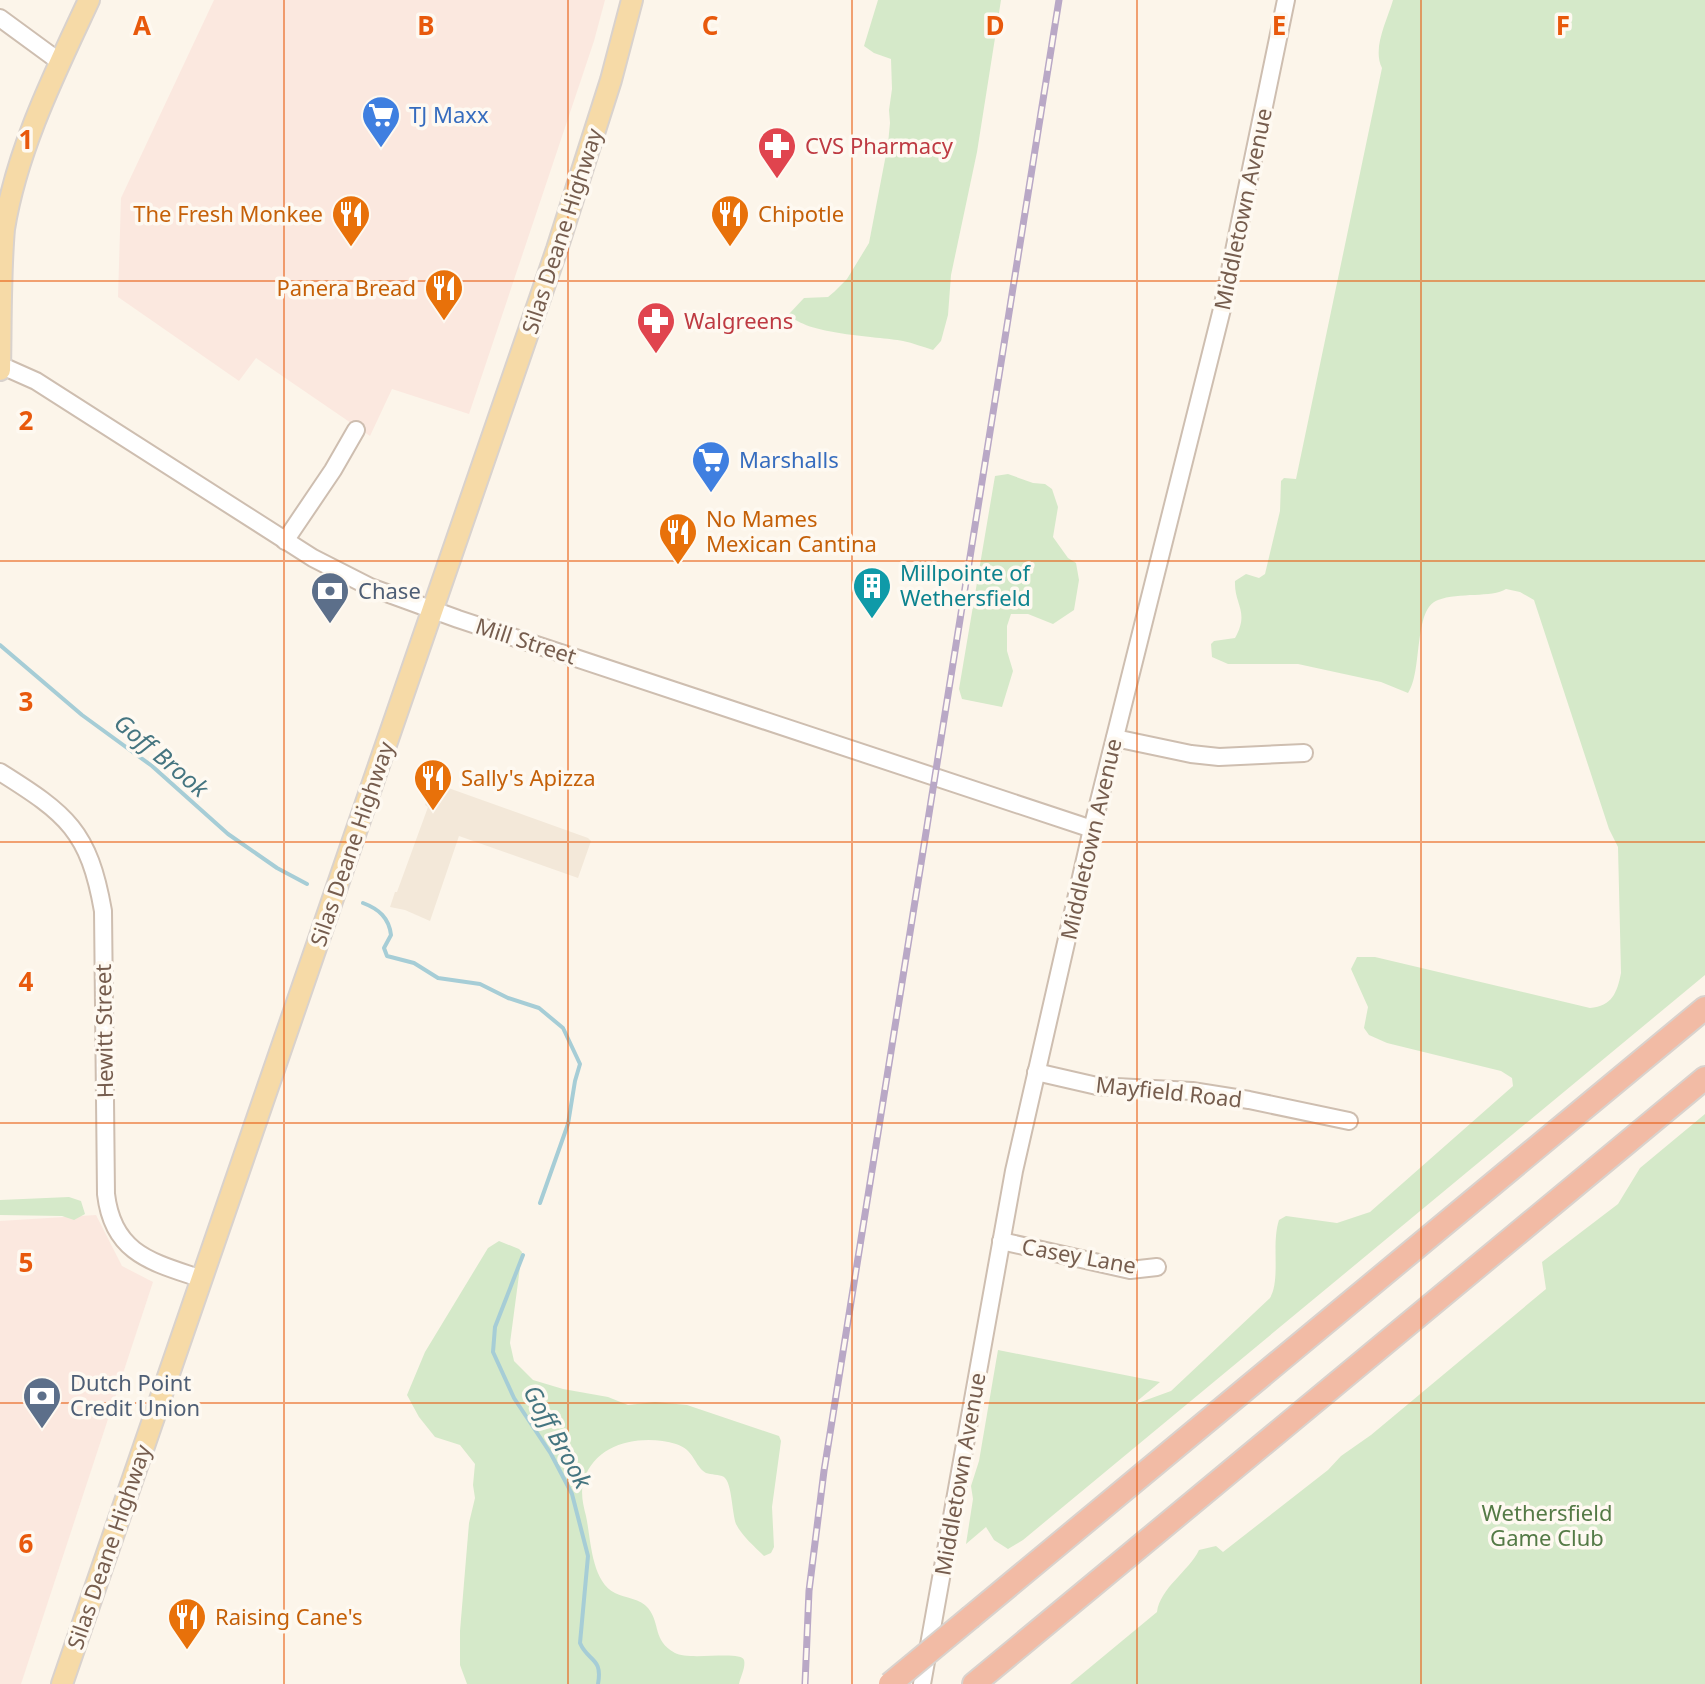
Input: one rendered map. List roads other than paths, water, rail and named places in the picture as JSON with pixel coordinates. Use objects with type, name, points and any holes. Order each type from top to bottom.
[{"type":"highway","points":[[890,1684],[1705,1008]]},
{"type":"highway","points":[[974,1684],[1705,1078]]},
{"type":"main road","points":[[0,367],[3,218],[23,156],[60,62],[89,0]]},
{"type":"main road","name":"Silas Deane Highway","points":[[62,1684],[568,218],[632,0]]},
{"type":"street","name":"Middletown Avenue","points":[[922,1684],[1014,1171],[1092,829],[1222,309],[1286,0]]},
{"type":"street","points":[[0,18],[60,62]]},
{"type":"street","name":"Mill Street","points":[[0,367],[36,381],[285,541],[343,574],[433,610],[1092,829]]},
{"type":"street","points":[[285,541],[356,430]]},
{"type":"street","points":[[1115,738],[1219,757],[1304,753]]},
{"type":"street","name":"Hewitt Street","points":[[0,772],[57,811],[81,838],[96,874],[103,911],[108,1211],[125,1243],[137,1254],[202,1279]]},
{"type":"street","name":"Mayfield Road","points":[[1036,1072],[1097,1086],[1192,1091],[1349,1121]]},
{"type":"street","name":"Casey Lane","points":[[1001,1241],[1130,1270],[1157,1267]]},
{"type":"waterway","name":"Goff Brook","points":[[0,645],[82,715],[152,766],[228,834],[277,868],[307,884]]},
{"type":"waterway","name":"Goff Brook","points":[[363,903],[378,911],[388,924],[391,935],[384,948],[387,956],[414,963],[438,978],[480,984],[508,998],[539,1008],[563,1028],[580,1064],[568,1124],[540,1203]]},
{"type":"waterway","name":"Goff Brook","points":[[523,1255],[495,1327],[493,1352],[514,1398],[551,1454],[572,1494],[588,1556],[580,1643],[597,1664],[598,1684]]},
{"type":"railway","points":[[805,1684],[809,1591],[824,1471],[1059,0]]},
{"type":"place","name":"TJ Maxx","points":[[381,149]]},
{"type":"place","name":"CVS Pharmacy","points":[[777,180]]},
{"type":"place","name":"The Fresh Monkee","points":[[351,248]]},
{"type":"place","name":"Chipotle","points":[[730,248]]},
{"type":"place","name":"Panera Bread","points":[[444,322]]},
{"type":"place","name":"Walgreens","points":[[656,355]]},
{"type":"place","name":"Marshalls","points":[[711,494]]},
{"type":"place","name":"No Mames Mexican Cantina","points":[[678,566]]},
{"type":"place","name":"Millpointe of Wethersfield","points":[[872,620]]},
{"type":"place","name":"Chase","points":[[330,625]]},
{"type":"place","name":"Sally's Apizza","points":[[433,812]]},
{"type":"place","name":"Dutch Point Credit Union","points":[[42,1430]]},
{"type":"place","name":"Raising Cane's","points":[[187,1651]]},
{"type":"park label","name":"Wethersfield Game Club","points":[[1547,1526]]}]
